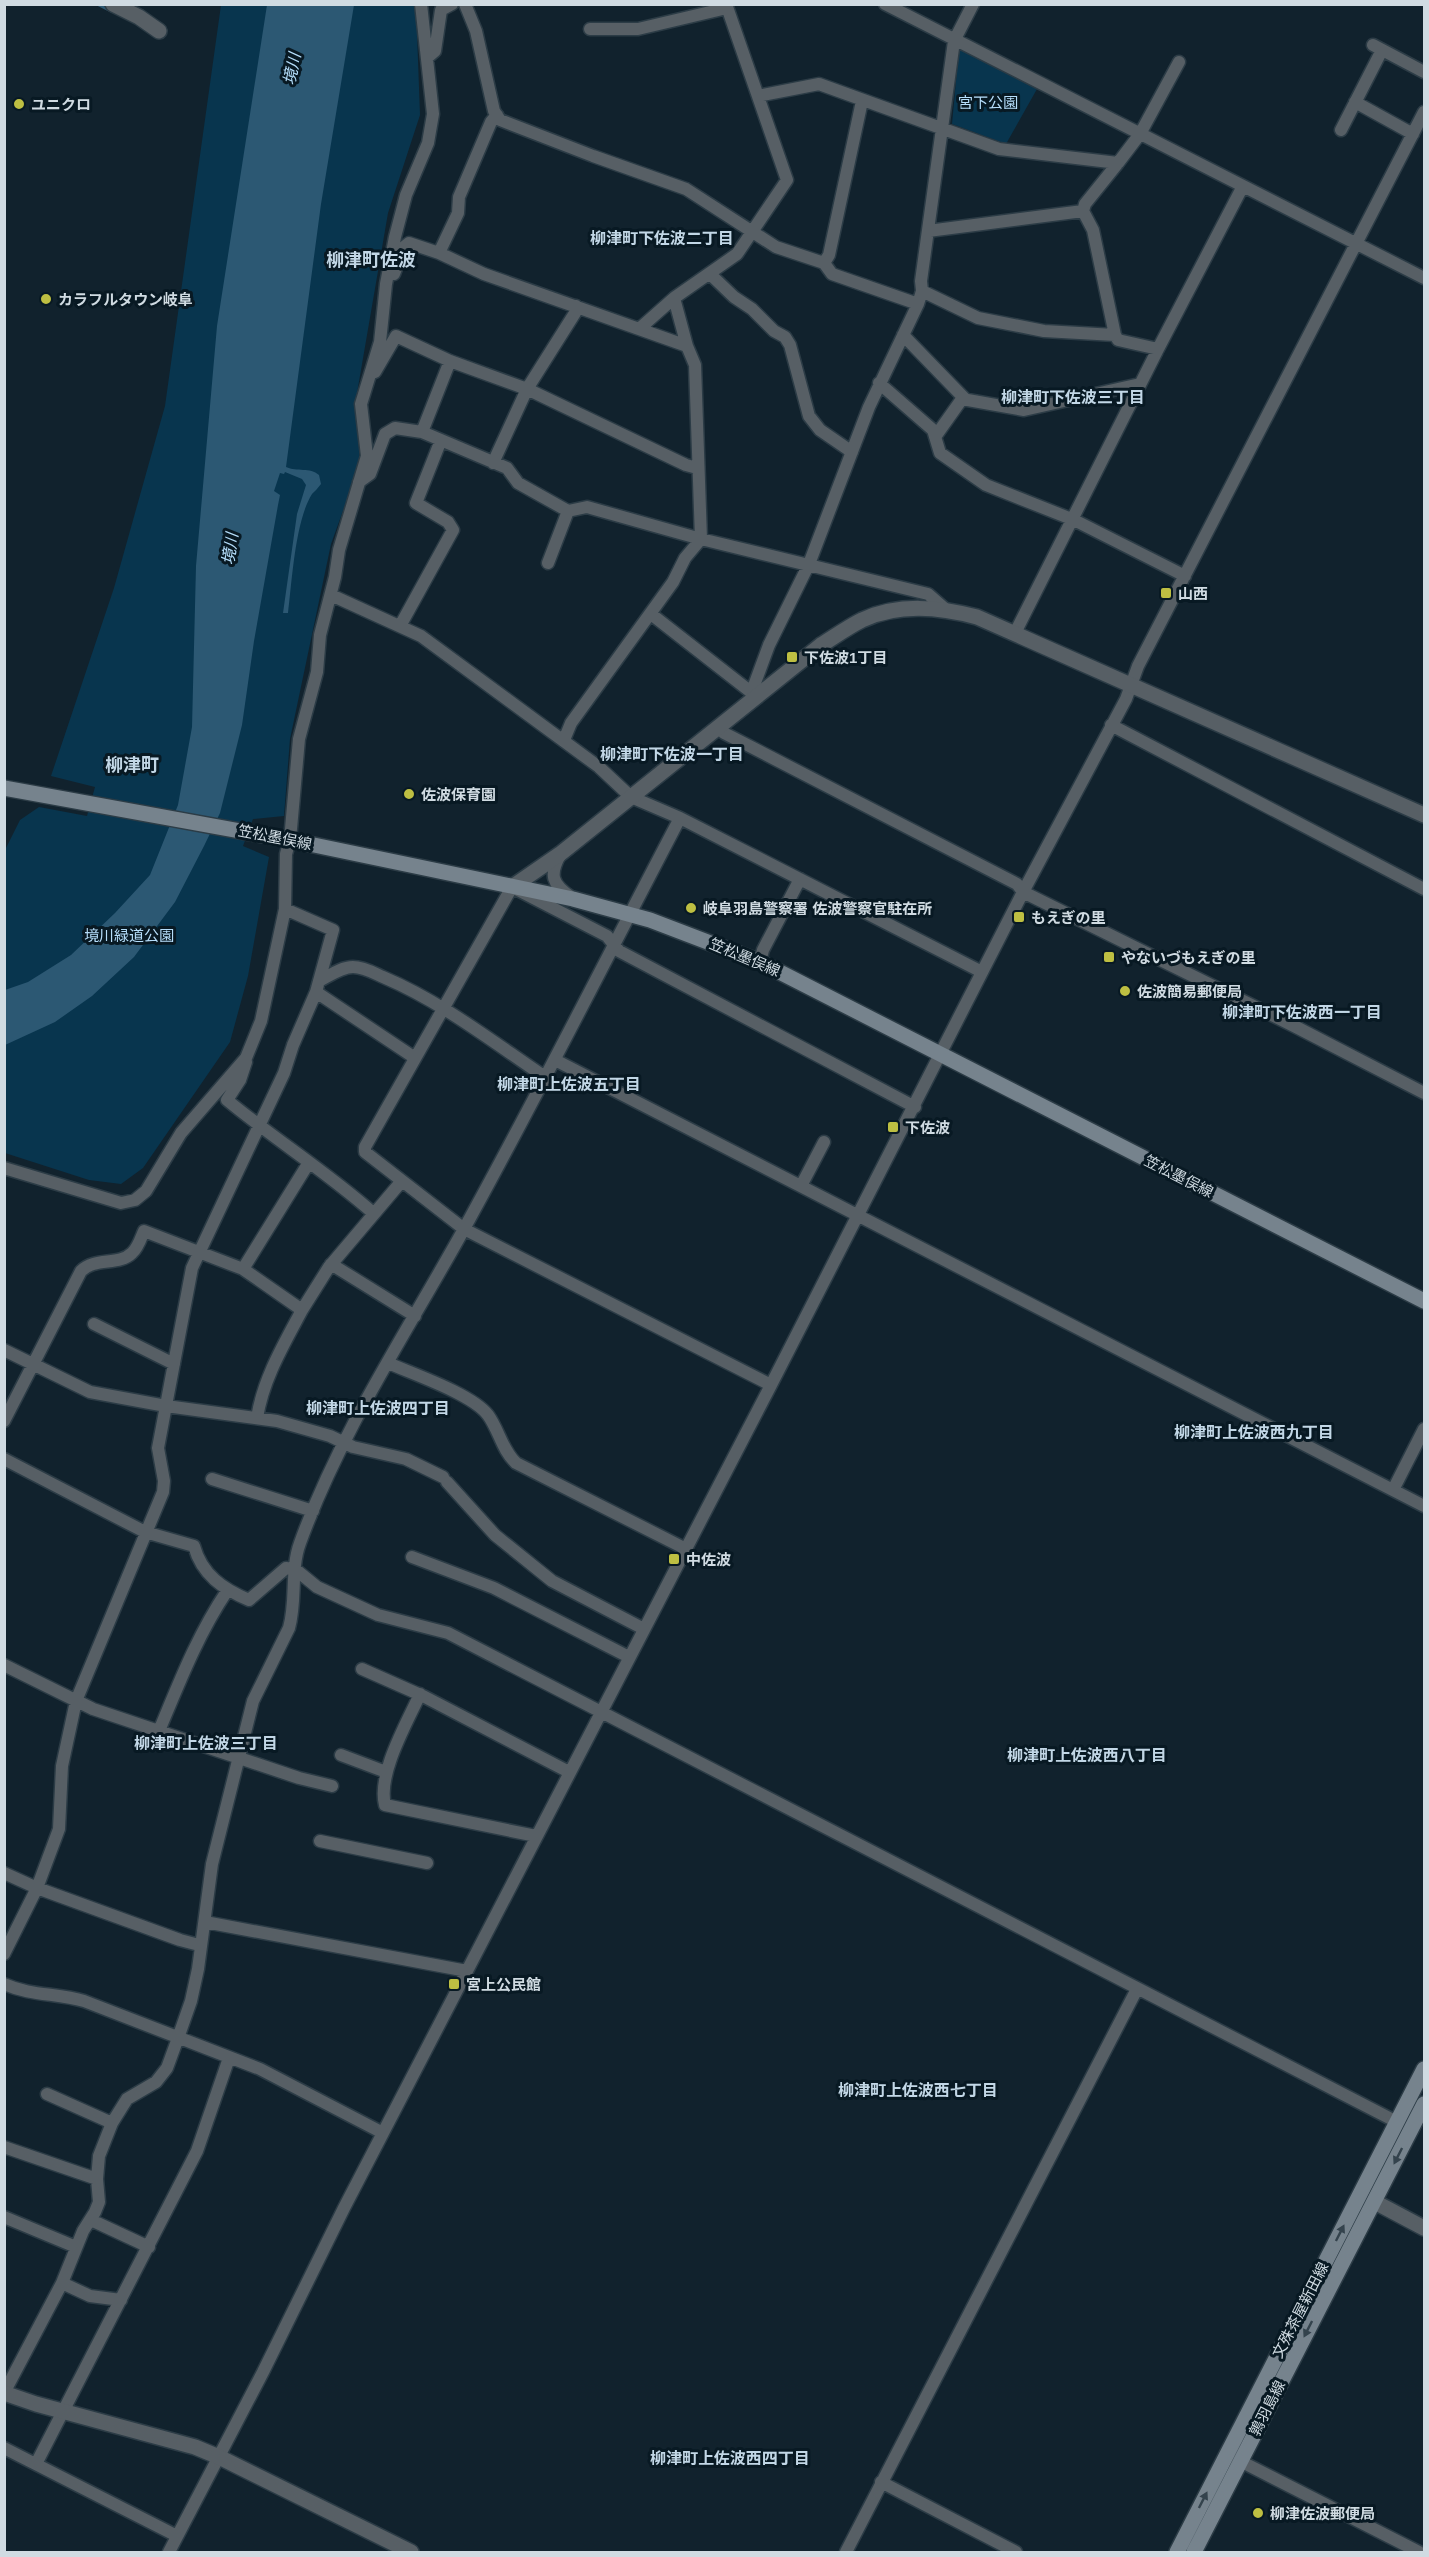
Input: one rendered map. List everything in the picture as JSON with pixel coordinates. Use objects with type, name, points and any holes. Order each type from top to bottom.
[{"type":"main road","name":"笠松墨俣線","points":[[4,788],[272,836],[573,899],[630,914],[760,962],[1425,1301]]},
{"type":"main road","name":"文殊茶屋新田線","points":[[1177,2553],[1425,2069]]},
{"type":"main road","name":"鶉羽島線","points":[[1194,2553],[1425,2104]]},
{"type":"street","points":[[113,4],[140,17],[159,30]]},
{"type":"street","points":[[373,1213],[342,1185],[308,1164],[227,1100],[240,1080],[261,1021],[285,909],[286,854],[290,840],[298,739],[316,672],[320,635],[331,595],[339,550],[367,456],[361,404],[380,342],[386,284],[406,195],[428,143],[433,114],[421,4]]},
{"type":"street","points":[[428,57],[435,51],[441,10],[452,4]]},
{"type":"street","points":[[465,4],[476,31],[500,120],[686,189],[776,247],[824,263],[832,274],[918,304]]},
{"type":"street","points":[[885,4],[1425,278]]},
{"type":"street","points":[[754,694],[784,612],[809,564],[879,383],[918,304],[922,291],[954,41],[973,4]]},
{"type":"street","points":[[590,29],[638,28],[726,6],[787,180],[737,254],[674,298],[639,328]]},
{"type":"street","points":[[1341,130],[1377,48],[1425,72]]},
{"type":"street","points":[[1158,349],[1119,340],[1115,334],[1093,230],[1083,211],[1084,204],[1140,134],[1179,62]]},
{"type":"street","points":[[758,96],[819,84],[999,149],[1118,163]]},
{"type":"street","points":[[824,263],[829,255],[862,101]]},
{"type":"street","points":[[1355,102],[1413,134]]},
{"type":"street","points":[[169,2553],[383,2133],[915,1107],[1023,892],[1132,685],[1138,666],[1425,112]]},
{"type":"street","points":[[439,253],[458,213],[459,197],[491,122],[497,115]]},
{"type":"street","points":[[1015,633],[1243,186]]},
{"type":"street","points":[[928,231],[1083,211]]},
{"type":"street","points":[[386,284],[390,285],[404,247],[409,243],[439,253],[484,274],[687,346]]},
{"type":"street","points":[[710,274],[774,331],[785,337],[790,345],[809,416],[820,430],[852,453]]},
{"type":"street","points":[[922,291],[978,318],[1044,331],[1115,334]]},
{"type":"street","points":[[564,740],[571,723],[651,614],[673,582],[685,558],[701,539],[695,365],[687,346],[674,298]]},
{"type":"street","points":[[493,463],[527,389],[574,313],[576,306]]},
{"type":"street","points":[[903,335],[966,400]]},
{"type":"street","points":[[369,374],[375,373],[396,336],[450,361],[527,389],[687,465],[698,468]]},
{"type":"street","points":[[422,432],[450,361]]},
{"type":"street","points":[[879,383],[933,430],[940,453],[986,485],[1074,520],[1185,576]]},
{"type":"street","points":[[936,437],[962,399],[1024,410],[1140,384]]},
{"type":"street","points":[[358,482],[370,474],[385,434],[394,428],[422,432],[507,468],[518,483],[568,511],[587,507],[701,539],[928,594],[944,608]]},
{"type":"street","points":[[400,626],[453,530],[448,522],[416,503],[441,440]]},
{"type":"street","points":[[548,563],[568,511]]},
{"type":"street","points":[[331,595],[421,636],[600,767],[631,797],[680,818],[982,972]]},
{"type":"street","points":[[771,1385],[464,1229],[365,1152],[365,1147],[512,887],[560,854],[718,727],[754,694],[821,645],[862,620],[907,608],[944,608],[977,617],[1425,815]]},
{"type":"street","points":[[651,614],[754,694]]},
{"type":"street","points":[[1111,725],[1425,889]]},
{"type":"street","points":[[718,727],[724,733],[1017,884],[1023,892],[1425,1093]]},
{"type":"street","points":[[411,2553],[195,2447],[64,2412],[5,2393],[62,2283],[76,2247],[99,2202],[97,2179],[99,2156],[112,2123],[127,2099],[156,2082],[167,2068],[191,2001],[198,1969],[206,1892],[212,1864],[253,1701],[290,1628],[299,1545],[313,1511],[344,1442],[464,1229],[555,1060],[680,818]]},
{"type":"street","points":[[560,854],[553,868],[554,877],[559,889],[573,899]]},
{"type":"street","points":[[760,962],[800,879]]},
{"type":"street","points":[[512,887],[607,936],[619,951],[915,1107]]},
{"type":"street","points":[[4,1954],[37,1888],[59,1829],[62,1766],[76,1701],[163,1492],[164,1481],[158,1448],[192,1268],[197,1253],[284,1072],[292,1045],[317,987],[333,930],[285,909]]},
{"type":"street","points":[[317,987],[337,971],[351,967],[364,969],[403,986],[443,1008],[545,1077]]},
{"type":"street","points":[[317,987],[415,1058]]},
{"type":"street","points":[[4,1168],[121,1203],[135,1200],[146,1191],[181,1133],[246,1058]]},
{"type":"street","points":[[555,1060],[1425,1506]]},
{"type":"street","points":[[801,1186],[824,1142]]},
{"type":"street","points":[[243,1269],[308,1164]]},
{"type":"street","points":[[257,1418],[260,1402],[280,1351],[302,1310],[331,1264],[401,1182]]},
{"type":"street","points":[[4,1421],[85,1267],[126,1257],[132,1253],[144,1231],[243,1269],[302,1310]]},
{"type":"street","points":[[331,1264],[415,1316]]},
{"type":"street","points":[[94,1323],[174,1364]]},
{"type":"street","points":[[4,1350],[90,1392],[166,1406],[257,1418],[330,1436],[353,1446],[406,1459],[445,1480],[495,1535],[552,1581],[644,1629]]},
{"type":"street","points":[[388,1363],[438,1383],[483,1408],[490,1417],[508,1456],[516,1463],[686,1549]]},
{"type":"street","points":[[1393,1490],[1425,1429]]},
{"type":"street","points":[[4,1459],[145,1532],[194,1546],[199,1563],[227,1591],[249,1600],[286,1568],[295,1569],[317,1587],[349,1604],[378,1616],[448,1634],[1397,2122]]},
{"type":"street","points":[[212,1479],[313,1511]]},
{"type":"street","points":[[412,1557],[494,1588],[629,1657]]},
{"type":"street","points":[[159,1731],[186,1667],[215,1608],[227,1591]]},
{"type":"street","points":[[4,1665],[76,1701],[239,1758],[332,1786]]},
{"type":"street","points":[[362,1669],[420,1694],[569,1772]]},
{"type":"street","points":[[420,1694],[386,1772],[383,1798],[385,1805],[536,1836]]},
{"type":"street","points":[[341,1755],[386,1772]]},
{"type":"street","points":[[320,1841],[426,1863]]},
{"type":"street","points":[[4,1873],[37,1888],[199,1945]]},
{"type":"street","points":[[204,1922],[467,1971]]},
{"type":"street","points":[[4,1984],[20,1991],[67,1996],[84,2001],[260,2069],[383,2133]]},
{"type":"street","points":[[846,2553],[1137,1989]]},
{"type":"street","points":[[36,2464],[197,2151],[230,2058]]},
{"type":"street","points":[[47,2094],[112,2123]]},
{"type":"street","points":[[4,2147],[97,2179]]},
{"type":"street","points":[[1374,2202],[1425,2228]]},
{"type":"street","points":[[4,2217],[76,2247]]},
{"type":"street","points":[[91,2220],[148,2247]]},
{"type":"street","points":[[62,2283],[90,2296],[121,2300]]},
{"type":"street","points":[[4,2448],[177,2536]]},
{"type":"street","points":[[1240,2461],[1419,2553]]},
{"type":"street","points":[[881,2482],[1016,2553]]},
{"type":"green space","name":"境川緑道公園","points":[[221,5],[416,5],[420,115],[388,213],[356,399],[360,464],[331,544],[290,739],[284,816],[253,819],[243,846],[269,857],[248,976],[230,1042],[143,1168],[121,1184],[89,1180],[5,1153],[4,852],[20,820],[39,807],[87,816],[95,787],[51,776],[114,588],[165,406]]},
{"type":"green space","name":"宮下公園","points":[[959,49],[1037,89],[1006,144],[952,124]]},
{"type":"water","name":"境川","points":[[267,5],[354,5],[321,204],[286,467],[315,473],[319,475],[321,484],[312,494],[306,506],[295,552],[288,613],[283,613],[297,514],[306,485],[302,479],[285,472],[280,473],[274,491],[280,495],[254,641],[242,725],[220,813],[175,902],[134,957],[92,996],[55,1022],[5,1045],[5,990],[28,982],[71,955],[115,913],[150,875],[178,805],[192,727],[196,566],[217,326]]},
{"type":"waterway","points":[[97,4],[111,11]]},
{"type":"place","name":"ユニクロ","points":[[19,104]]},
{"type":"place","name":"カラフルタウン岐阜","points":[[46,299]]},
{"type":"place","name":"山西","points":[[1166,593]]},
{"type":"place","name":"下佐波1丁目","points":[[792,657]]},
{"type":"place","name":"佐波保育園","points":[[409,794]]},
{"type":"place","name":"岐阜羽島警察署 佐波警察官駐在所","points":[[691,908]]},
{"type":"place","name":"もえぎの里","points":[[1019,917]]},
{"type":"place","name":"やないづもえぎの里","points":[[1109,957]]},
{"type":"place","name":"佐波簡易郵便局","points":[[1125,991]]},
{"type":"place","name":"下佐波","points":[[893,1127]]},
{"type":"place","name":"中佐波","points":[[674,1559]]},
{"type":"place","name":"宮上公民館","points":[[454,1984]]},
{"type":"place","name":"柳津佐波郵便局","points":[[1258,2513]]},
{"type":"district","name":"柳津町下佐波二丁目","points":[[662,238]]},
{"type":"district","name":"柳津町佐波","points":[[371,260]]},
{"type":"district","name":"柳津町下佐波三丁目","points":[[1073,397]]},
{"type":"district","name":"柳津町下佐波一丁目","points":[[672,754]]},
{"type":"district","name":"柳津町","points":[[132,765]]},
{"type":"district","name":"柳津町下佐波西一丁目","points":[[1302,1012]]},
{"type":"district","name":"柳津町上佐波五丁目","points":[[569,1084]]},
{"type":"district","name":"柳津町上佐波四丁目","points":[[378,1408]]},
{"type":"district","name":"柳津町上佐波西九丁目","points":[[1254,1432]]},
{"type":"district","name":"柳津町上佐波三丁目","points":[[206,1743]]},
{"type":"district","name":"柳津町上佐波西八丁目","points":[[1087,1755]]},
{"type":"district","name":"柳津町上佐波西七丁目","points":[[918,2090]]},
{"type":"district","name":"柳津町上佐波西四丁目","points":[[730,2458]]}]
